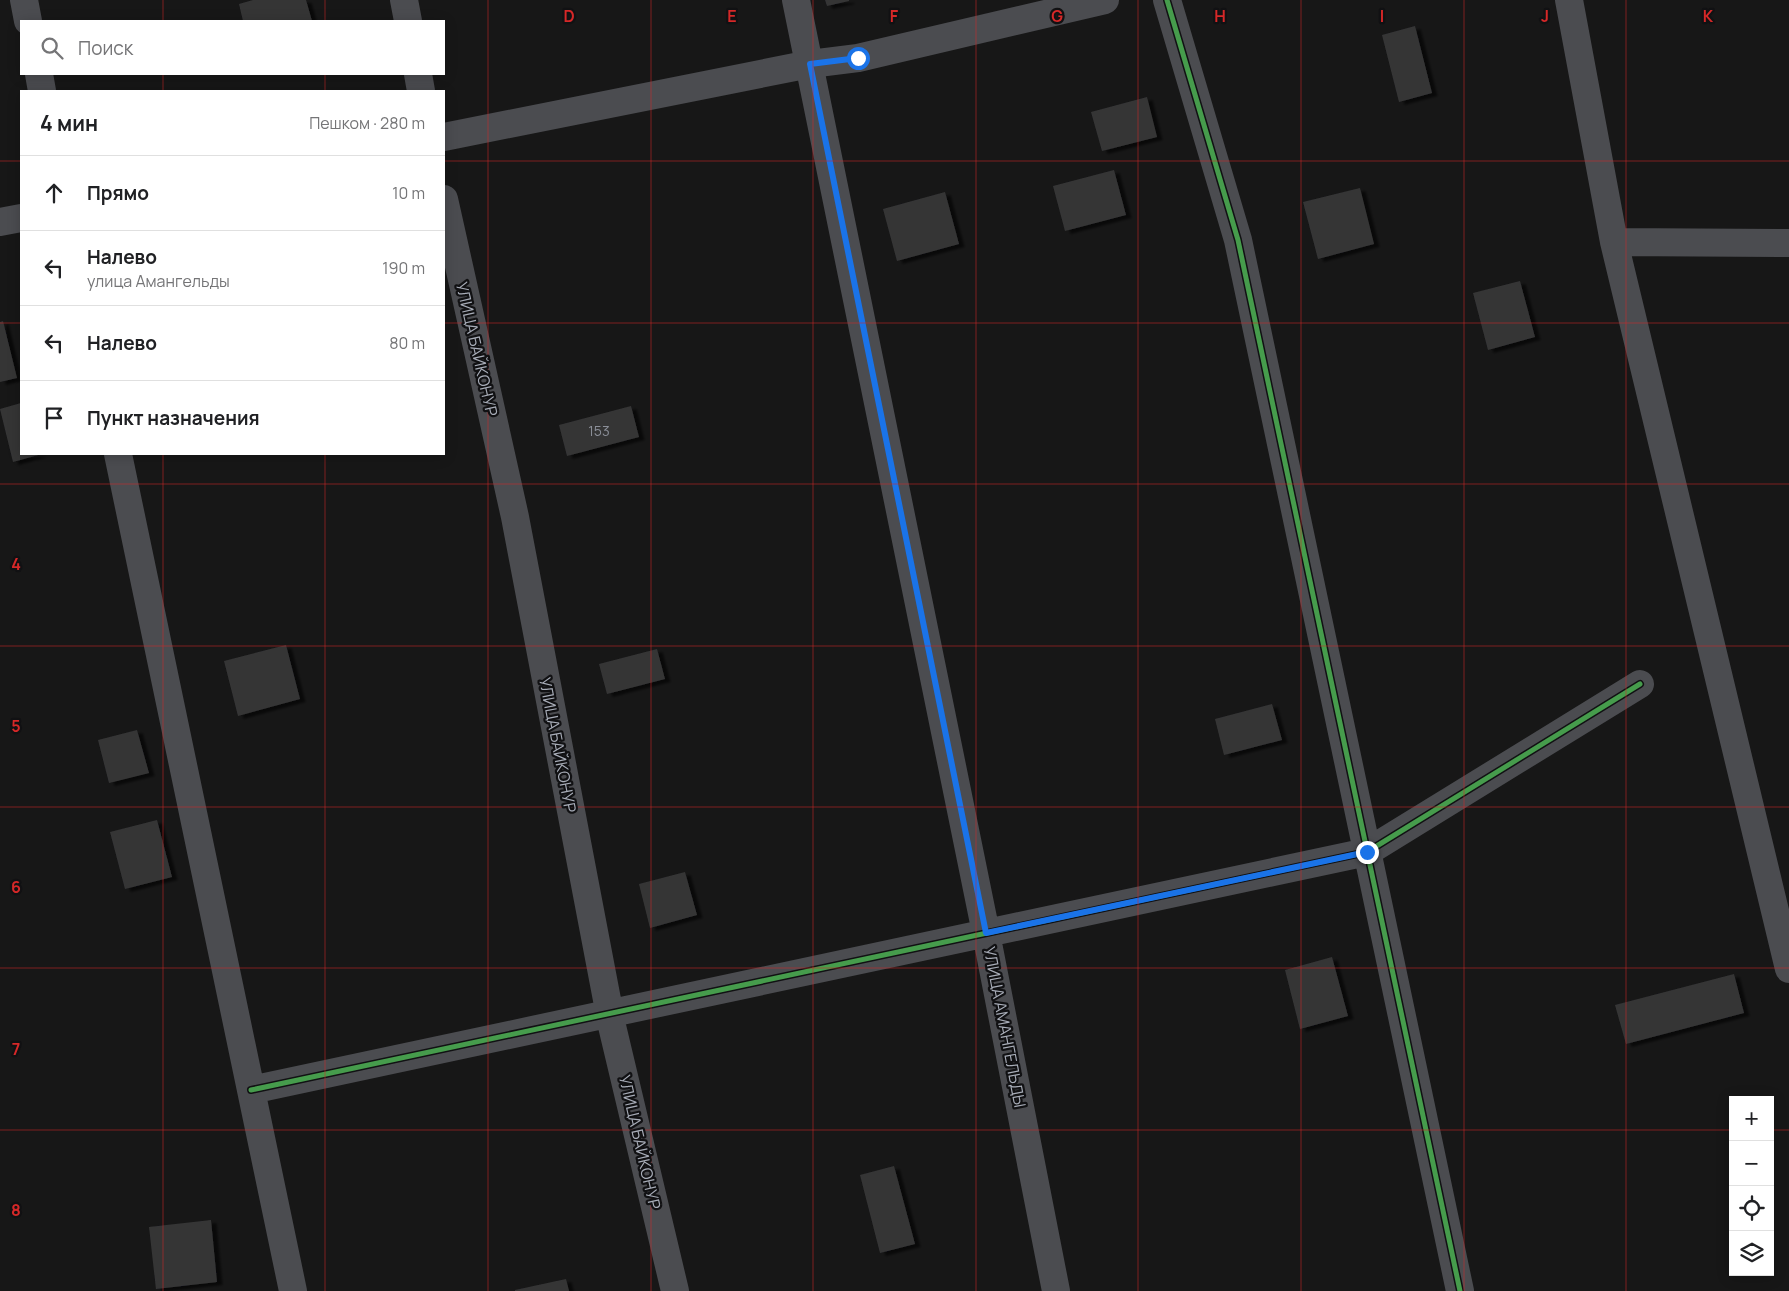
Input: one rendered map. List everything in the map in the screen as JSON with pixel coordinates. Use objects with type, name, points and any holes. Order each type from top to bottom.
[{"type":"street","points":[[24,0],[28,20]]},
{"type":"street","points":[[404,0],[408,20]]},
{"type":"street","name":"УЛИЦА АМАНГЕЛЬДЫ","points":[[796,0],[986,933],[1056,1291]]},
{"type":"street","points":[[445,138],[810,64],[858,58],[1105,0]]},
{"type":"street","points":[[1167,0],[1238,240],[1460,1291]]},
{"type":"street","points":[[1569,0],[1614,242],[1789,969]]},
{"type":"street","points":[[39,75],[42,90]]},
{"type":"street","points":[[418,75],[421,90]]},
{"type":"street","name":"УЛИЦА БАЙКОНУР","points":[[445,203],[515,516],[610,1014],[675,1291]]},
{"type":"street","points":[[0,222],[20,218]]},
{"type":"street","points":[[1614,242],[1789,243]]},
{"type":"street","points":[[118,455],[293,1291]]},
{"type":"street","points":[[251,1090],[1367,852],[1640,684]]},
{"type":"building","points":[[253,0],[306,0],[312,20],[243,20],[239,4]]},
{"type":"building","points":[[825,0],[849,0],[849,1],[827,6]]},
{"type":"building","points":[[1415,26],[1432,93],[1399,102],[1382,35]]},
{"type":"building","points":[[1147,97],[1157,137],[1102,151],[1091,112]]},
{"type":"building","points":[[1114,170],[1126,215],[1065,231],[1053,186]]},
{"type":"building","points":[[1360,188],[1374,244],[1318,259],[1303,202]]},
{"type":"building","points":[[945,192],[959,244],[897,261],[883,209]]},
{"type":"building","points":[[1520,281],[1535,337],[1488,350],[1473,293]]},
{"type":"building","points":[[3,321],[17,378],[0,382],[0,322]]},
{"type":"building","points":[[20,403],[20,455],[38,455],[13,462],[0,409]]},
{"type":"building","points":[[631,406],[639,437],[567,456],[559,425]]},
{"type":"building","points":[[286,645],[300,699],[238,716],[224,661]]},
{"type":"building","points":[[657,649],[665,679],[607,694],[599,664]]},
{"type":"building","points":[[1272,704],[1282,740],[1224,755],[1215,719]]},
{"type":"building","points":[[137,730],[149,773],[109,783],[98,740]]},
{"type":"building","points":[[157,820],[172,877],[125,889],[110,832]]},
{"type":"building","points":[[685,872],[697,915],[650,928],[639,884]]},
{"type":"building","points":[[1332,957],[1348,1016],[1300,1029],[1285,970]]},
{"type":"building","points":[[1734,974],[1744,1013],[1626,1044],[1615,1005]]},
{"type":"building","points":[[894,1166],[915,1244],[880,1253],[860,1175]]},
{"type":"building","points":[[211,1220],[217,1282],[156,1289],[149,1227]]},
{"type":"building","points":[[566,1279],[569,1291],[515,1291],[515,1290]]},
{"type":"cycle path","points":[[1167,0],[1238,240],[1460,1291]]},
{"type":"cycle path","points":[[251,1090],[1367,852],[1640,684]]},
{"type":"route","points":[[858,58],[810,64],[986,933],[1367,852]]}]
